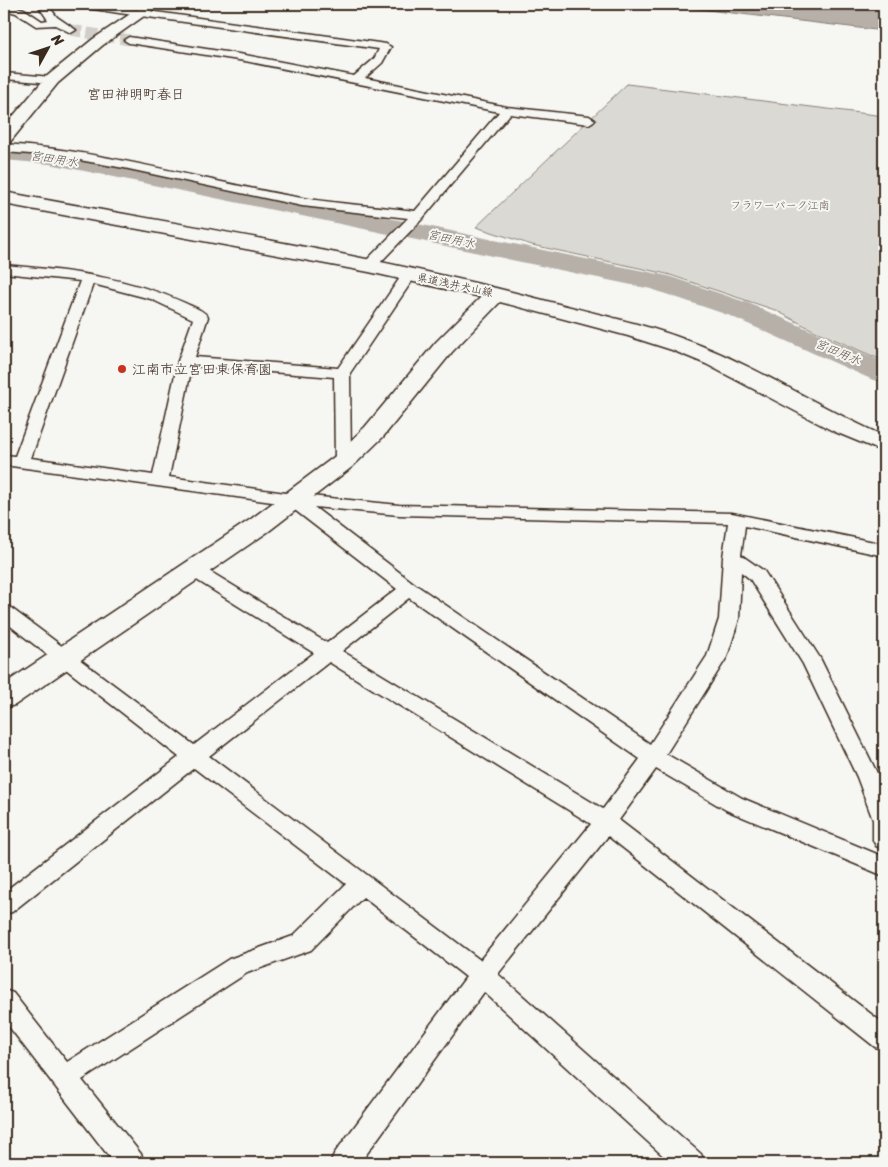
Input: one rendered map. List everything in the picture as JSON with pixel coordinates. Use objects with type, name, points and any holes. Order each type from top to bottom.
[{"type":"street","points":[[42,4],[56,22],[71,30]]},
{"type":"street","points":[[81,4],[138,14],[306,34],[386,47],[378,61],[358,80]]},
{"type":"street","points":[[4,138],[52,80],[98,42],[154,4]]},
{"type":"street","points":[[4,7],[20,11],[40,24],[56,22]]},
{"type":"street","points":[[129,40],[245,58],[507,110],[589,120]]},
{"type":"street","points":[[4,76],[52,80]]},
{"type":"street","points":[[369,266],[386,246],[414,219],[507,110]]},
{"type":"street","points":[[4,148],[57,152],[124,164],[302,202],[414,219]]},
{"type":"street","name":"県道浅井犬山線","points":[[4,198],[369,266],[496,294],[636,331],[680,345],[714,359],[841,426],[884,445]]},
{"type":"street","points":[[4,269],[88,279],[154,295],[201,316],[186,361],[160,480]]},
{"type":"street","points":[[343,462],[342,373],[409,275]]},
{"type":"street","points":[[88,279],[12,461],[160,480],[293,500],[399,510],[736,519],[884,550]]},
{"type":"street","points":[[4,698],[194,570],[343,462],[374,432],[444,347],[496,294]]},
{"type":"street","points":[[186,361],[342,373]]},
{"type":"street","points":[[293,500],[409,589],[653,757],[734,804],[884,867]]},
{"type":"street","points":[[344,1163],[482,975],[606,822],[653,757],[717,657],[729,618],[736,519]]},
{"type":"street","points":[[732,557],[757,575],[813,663],[868,777],[884,820],[884,840]]},
{"type":"street","points":[[194,570],[606,822],[884,1040]]},
{"type":"street","points":[[4,905],[330,653],[409,589]]},
{"type":"street","points":[[4,612],[482,975],[691,1163]]},
{"type":"street","points":[[64,1078],[238,966],[302,943],[361,884]]},
{"type":"street","points":[[4,1002],[131,1163]]},
{"type":"green space","name":"フラワーパーク江南","points":[[627,84],[884,116],[884,361],[813,330],[775,310],[667,274],[532,245],[476,227]]},
{"type":"shaded area","points":[[657,4],[884,4],[884,31]]},
{"type":"waterway","name":"宮田用水","points":[[4,153],[50,157],[153,177],[658,282],[738,309],[884,373]]},
{"type":"tunnel","points":[[71,30],[129,40]]},
{"type":"place","name":"江南市立宮田東保育園","points":[[122,369]]},
{"type":"district","name":"宮田神明町春日","points":[[136,94]]}]
